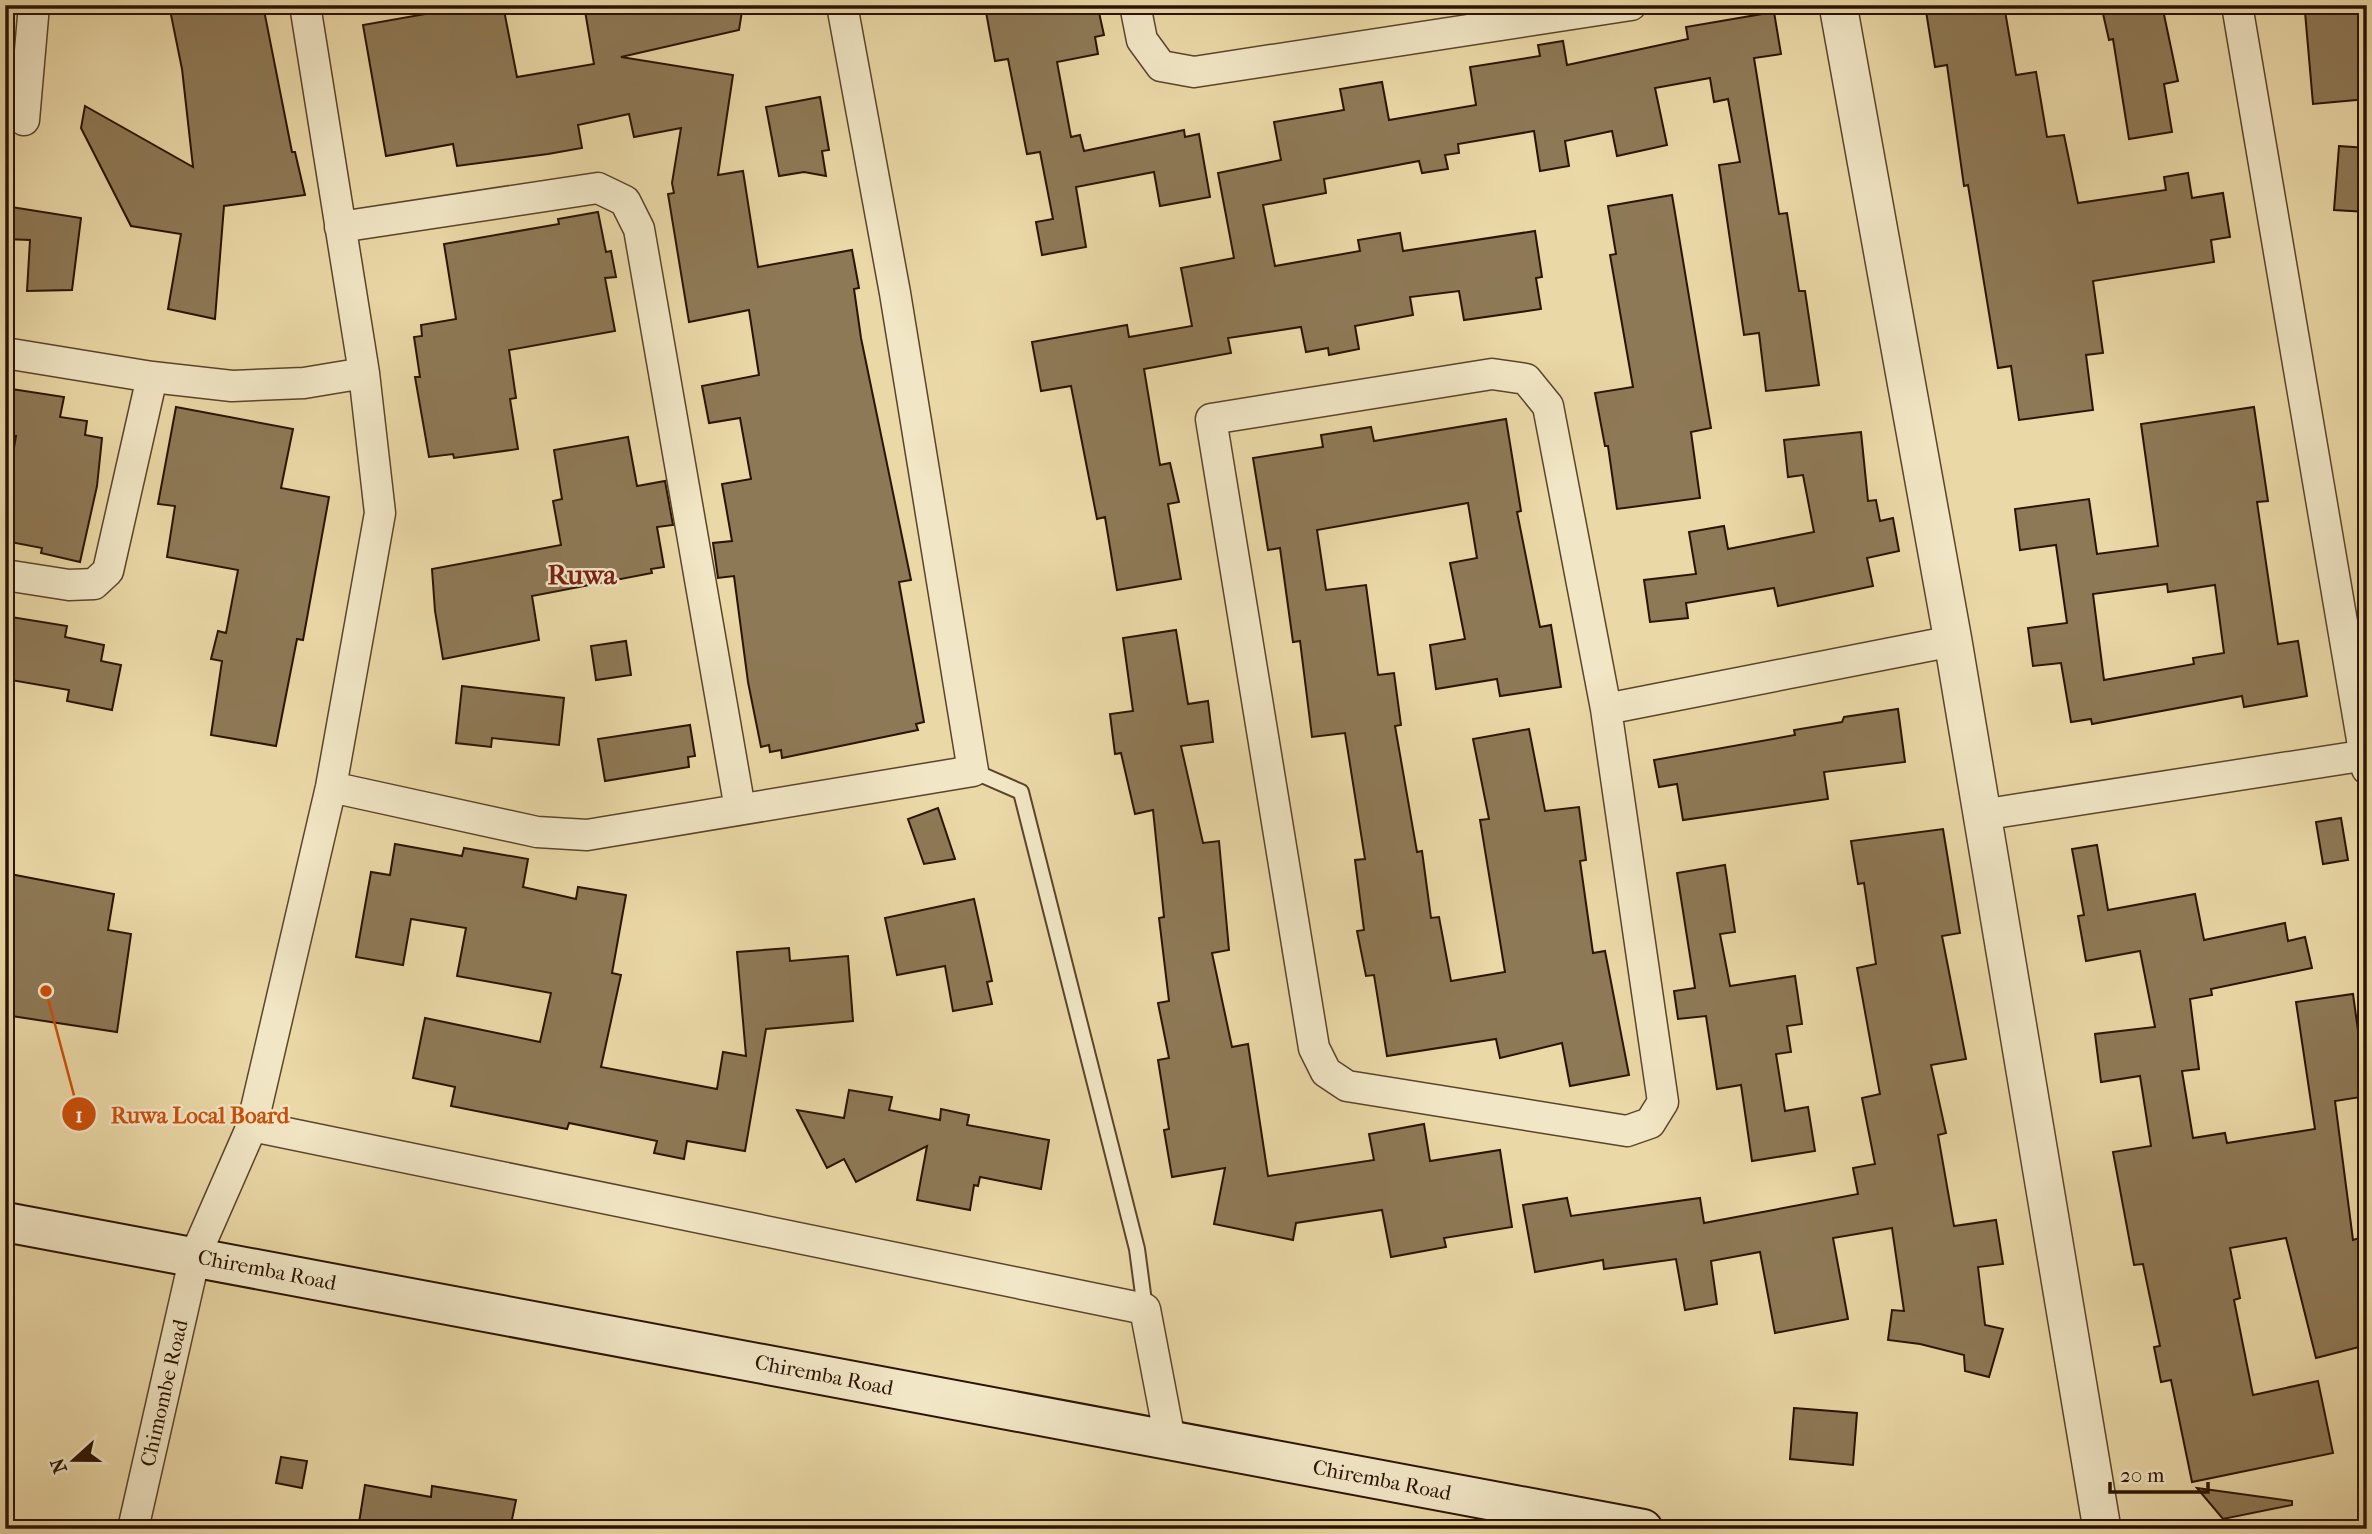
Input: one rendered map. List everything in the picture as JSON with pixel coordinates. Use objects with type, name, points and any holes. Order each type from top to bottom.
[{"type":"main road","name":"Chiremba Road","points":[[5,1222],[1643,1529]]},
{"type":"street","points":[[24,120],[34,5]]},
{"type":"street","name":"Chimombe Road","points":[[133,1529],[195,1256],[252,1126],[331,787],[380,513],[364,373],[305,5]]},
{"type":"street","points":[[331,787],[537,832],[587,835],[973,771],[895,293],[842,5]]},
{"type":"street","points":[[1135,5],[1142,40],[1161,66],[1194,72],[1482,17],[1631,5]]},
{"type":"street","points":[[1838,5],[1953,641],[2102,1529]]},
{"type":"street","points":[[1981,815],[2366,759],[2237,5]]},
{"type":"street","points":[[340,227],[598,188],[625,201],[639,229],[740,809]]},
{"type":"street","points":[[5,353],[152,377],[232,386],[304,383],[364,373]]},
{"type":"street","points":[[1492,374],[1526,379],[1549,406],[1606,709],[1663,1102],[1650,1123],[1627,1131],[1347,1086],[1326,1072],[1314,1048],[1211,419],[1492,374]]},
{"type":"street","points":[[5,575],[69,585],[94,584],[108,571],[152,377]]},
{"type":"street","points":[[1606,709],[1953,641]]},
{"type":"street","points":[[252,1126],[1145,1309],[1170,1440]]},
{"type":"lane","points":[[973,771],[1021,792],[1137,1249],[1145,1309]]},
{"type":"building","points":[[169,5],[263,5],[292,152],[295,152],[305,195],[224,206],[215,319],[168,309],[181,234],[131,226],[81,128],[85,106],[193,167],[182,69]]},
{"type":"building","points":[[476,5],[503,5],[517,77],[594,64],[584,5],[743,5],[739,30],[621,57],[733,75],[718,175],[743,171],[758,267],[852,250],[859,288],[854,289],[861,338],[911,580],[899,582],[924,722],[916,724],[918,730],[782,758],[781,750],[770,752],[769,745],[761,747],[748,682],[734,576],[718,578],[713,543],[732,541],[722,484],[751,479],[740,418],[709,423],[702,386],[759,375],[749,310],[689,322],[668,194],[674,193],[672,183],[681,128],[634,137],[629,114],[578,125],[582,148],[548,154],[457,166],[453,144],[386,156],[363,25]]},
{"type":"building","points":[[1023,5],[1098,8],[1104,35],[1095,37],[1098,54],[1057,62],[1071,137],[1080,135],[1084,151],[1184,130],[1185,137],[1199,134],[1210,197],[1160,206],[1154,172],[1076,187],[1086,247],[1042,255],[1036,222],[1053,219],[1040,152],[1027,154],[1008,59],[995,61],[986,12]]},
{"type":"building","points":[[1925,5],[2004,5],[2016,75],[2036,72],[2047,137],[2064,135],[2078,203],[2166,190],[2164,177],[2188,173],[2192,198],[2223,193],[2230,237],[2211,240],[2214,262],[2093,281],[2103,353],[2086,355],[2093,410],[2019,420],[2011,366],[1998,368],[1968,185],[1964,186],[1947,65],[1935,67]]},
{"type":"building","points":[[2101,5],[2162,5],[2178,81],[2164,84],[2172,132],[2129,139],[2113,39],[2109,40]]},
{"type":"building","points":[[2359,7],[2367,99],[2313,104],[2305,12]]},
{"type":"building","points":[[1774,12],[1781,54],[1754,58],[1779,214],[1787,213],[1799,291],[1805,291],[1819,385],[1766,391],[1759,333],[1744,335],[1719,165],[1740,162],[1728,99],[1714,102],[1710,78],[1655,88],[1667,145],[1617,156],[1612,131],[1565,141],[1569,166],[1540,171],[1534,131],[1458,144],[1459,153],[1445,155],[1448,169],[1422,173],[1419,161],[1324,179],[1326,193],[1263,205],[1275,266],[1360,251],[1358,240],[1400,233],[1403,251],[1535,231],[1542,277],[1536,278],[1541,309],[1464,320],[1459,291],[1410,297],[1413,315],[1355,326],[1359,349],[1329,355],[1328,348],[1306,352],[1301,327],[1228,338],[1231,353],[1144,369],[1160,465],[1170,463],[1179,502],[1168,504],[1181,579],[1117,590],[1105,517],[1097,519],[1071,386],[1041,391],[1032,342],[1127,325],[1129,337],[1192,326],[1181,268],[1234,258],[1218,173],[1281,160],[1274,122],[1344,110],[1340,89],[1382,82],[1389,120],[1476,105],[1470,67],[1540,56],[1538,45],[1563,41],[1567,65],[1688,39],[1686,27]]},
{"type":"building","points":[[820,97],[829,150],[822,151],[826,176],[804,172],[779,176],[766,107]]},
{"type":"building","points":[[2339,146],[2367,148],[2367,212],[2334,210]]},
{"type":"building","points":[[1672,195],[1711,428],[1691,432],[1700,498],[1617,509],[1608,446],[1605,446],[1595,393],[1633,387],[1610,255],[1616,254],[1608,206]]},
{"type":"building","points":[[5,206],[81,218],[72,290],[27,291],[30,240],[5,239]]},
{"type":"building","points":[[598,212],[606,252],[611,251],[616,277],[605,278],[615,331],[509,350],[516,398],[510,399],[518,449],[454,458],[453,454],[429,457],[415,377],[420,377],[414,337],[422,336],[421,325],[456,319],[444,244],[559,224],[558,219]]},
{"type":"building","points":[[5,388],[64,397],[60,417],[87,421],[85,435],[102,438],[97,486],[80,562],[41,553],[42,548],[5,541],[5,501],[16,436],[5,435]]},
{"type":"building","points":[[176,407],[293,429],[281,488],[329,497],[303,640],[297,639],[276,746],[211,735],[222,661],[211,659],[218,631],[226,633],[238,570],[167,557],[175,506],[158,504]]},
{"type":"building","points":[[2254,407],[2268,501],[2257,502],[2278,644],[2298,641],[2307,696],[2244,707],[2242,696],[2092,724],[2091,719],[2071,722],[2061,663],[2033,666],[2028,628],[2067,623],[2056,545],[2020,550],[2015,509],[2089,499],[2097,554],[2158,546],[2141,424]],"holes":[[[2167,584],[2168,592],[2215,585],[2224,653],[2193,658],[2194,664],[2104,680],[2093,594]]]},
{"type":"building","points":[[1506,419],[1521,511],[1517,512],[1540,627],[1551,625],[1561,687],[1500,696],[1497,679],[1436,689],[1430,645],[1465,639],[1450,563],[1477,558],[1468,503],[1317,530],[1326,590],[1366,585],[1378,675],[1394,673],[1401,725],[1395,726],[1417,852],[1422,851],[1431,918],[1439,917],[1451,981],[1505,972],[1480,820],[1489,819],[1473,739],[1529,729],[1545,811],[1579,807],[1586,860],[1580,861],[1593,953],[1605,951],[1629,1075],[1570,1086],[1562,1043],[1500,1058],[1496,1039],[1387,1056],[1374,975],[1366,976],[1357,931],[1364,930],[1355,860],[1365,859],[1345,733],[1312,737],[1300,641],[1293,642],[1280,548],[1268,550],[1253,458],[1323,447],[1321,435],[1371,427],[1374,441]]},
{"type":"building","points":[[1861,432],[1868,501],[1876,500],[1880,521],[1893,518],[1899,551],[1867,558],[1873,586],[1778,606],[1774,588],[1686,603],[1688,618],[1650,622],[1644,580],[1696,574],[1689,532],[1724,526],[1728,549],[1814,532],[1803,475],[1788,477],[1784,440]]},
{"type":"building","points":[[628,437],[637,486],[665,481],[673,525],[657,527],[664,567],[651,569],[652,573],[532,596],[539,640],[443,659],[435,611],[432,569],[561,545],[553,501],[562,499],[554,450]]},
{"type":"building","points":[[5,616],[67,626],[65,637],[104,645],[101,661],[121,665],[112,710],[67,701],[69,690],[5,679]]},
{"type":"building","points":[[1176,630],[1188,704],[1208,701],[1213,742],[1181,746],[1203,843],[1219,841],[1229,950],[1212,953],[1232,1047],[1248,1044],[1268,1176],[1374,1160],[1369,1134],[1424,1124],[1430,1161],[1500,1150],[1512,1227],[1444,1238],[1446,1247],[1391,1257],[1382,1210],[1296,1223],[1293,1240],[1214,1224],[1225,1168],[1172,1177],[1164,1130],[1169,1129],[1158,1060],[1169,1058],[1158,1003],[1169,1001],[1159,918],[1164,917],[1153,810],[1135,814],[1121,753],[1115,754],[1110,714],[1133,711],[1123,638]]},
{"type":"building","points":[[626,641],[631,675],[596,680],[591,646]]},
{"type":"building","points":[[462,686],[564,698],[559,745],[492,738],[491,747],[456,743]]},
{"type":"building","points":[[1898,709],[1905,762],[1824,772],[1828,799],[1683,820],[1677,784],[1659,787],[1654,760],[1795,735],[1794,730],[1842,722],[1844,717]]},
{"type":"building","points":[[690,725],[695,756],[688,757],[689,767],[605,781],[598,739]]},
{"type":"building","points":[[938,808],[955,859],[924,864],[908,819]]},
{"type":"building","points":[[2341,818],[2348,860],[2323,864],[2316,822]]},
{"type":"building","points":[[1943,829],[1960,933],[1942,936],[1966,1059],[1931,1065],[1946,1133],[1938,1135],[1954,1226],[1996,1220],[2003,1264],[1978,1267],[1985,1325],[2003,1329],[1989,1377],[1965,1371],[1964,1355],[1920,1344],[1888,1340],[1892,1310],[1904,1311],[1892,1228],[1833,1238],[1848,1319],[1775,1333],[1760,1252],[1711,1261],[1717,1304],[1685,1310],[1676,1259],[1604,1269],[1603,1260],[1535,1272],[1523,1205],[1567,1198],[1571,1216],[1700,1198],[1704,1223],[1858,1194],[1853,1168],[1875,1164],[1862,1098],[1880,1094],[1857,968],[1876,964],[1864,883],[1858,884],[1851,841]]},
{"type":"building","points":[[395,844],[462,856],[464,848],[528,859],[523,887],[576,899],[578,887],[626,895],[612,973],[621,975],[601,1067],[717,1089],[723,1052],[746,1056],[737,952],[789,948],[790,961],[848,956],[853,1021],[766,1029],[745,1151],[687,1141],[684,1159],[654,1153],[657,1141],[569,1123],[567,1129],[451,1106],[455,1087],[413,1078],[425,1018],[540,1042],[551,993],[457,976],[466,928],[411,919],[403,965],[356,957],[371,872],[390,875]]},
{"type":"building","points":[[2097,845],[2108,910],[2195,894],[2204,940],[2285,923],[2288,941],[2305,937],[2312,968],[2211,989],[2212,995],[2190,999],[2199,1069],[2182,1071],[2193,1138],[2225,1133],[2227,1143],[2315,1129],[2296,1002],[2353,994],[2367,1096],[2335,1101],[2353,1240],[2363,1237],[2367,1253],[2367,1345],[2316,1358],[2286,1238],[2230,1248],[2240,1298],[2234,1300],[2253,1395],[2318,1381],[2333,1453],[2192,1482],[2171,1380],[2161,1382],[2154,1347],[2160,1346],[2143,1264],[2134,1265],[2113,1152],[2151,1146],[2140,1076],[2101,1082],[2095,1034],[2155,1027],[2140,951],[2086,961],[2078,916],[2084,915],[2072,849]]},
{"type":"building","points":[[1725,865],[1735,932],[1720,934],[1730,986],[1795,976],[1802,1024],[1787,1026],[1791,1052],[1776,1054],[1785,1111],[1808,1107],[1815,1151],[1752,1161],[1741,1085],[1717,1089],[1706,1016],[1678,1019],[1674,991],[1695,988],[1677,873]]},
{"type":"building","points":[[5,873],[114,894],[108,930],[131,934],[117,1032],[5,1015]]},
{"type":"building","points":[[974,899],[992,981],[987,982],[992,1004],[953,1011],[945,966],[897,975],[885,918]]},
{"type":"building","points":[[849,1090],[892,1097],[889,1110],[940,1120],[941,1109],[969,1115],[967,1125],[1049,1140],[1041,1189],[980,1177],[978,1186],[974,1185],[970,1210],[917,1200],[927,1146],[856,1182],[844,1159],[827,1168],[797,1110],[844,1118]]},
{"type":"building","points":[[1794,1408],[1857,1413],[1853,1465],[1790,1459]]},
{"type":"building","points":[[281,1457],[307,1461],[302,1488],[276,1483]]},
{"type":"building","points":[[365,1485],[431,1497],[432,1486],[516,1500],[510,1529],[358,1529]]},
{"type":"building","points":[[2197,1488],[2292,1501],[2292,1505],[2223,1519]]},
{"type":"place","name":"Ruwa Local Board","points":[[46,991]]},
{"type":"district","name":"Ruwa","points":[[582,574]]}]
